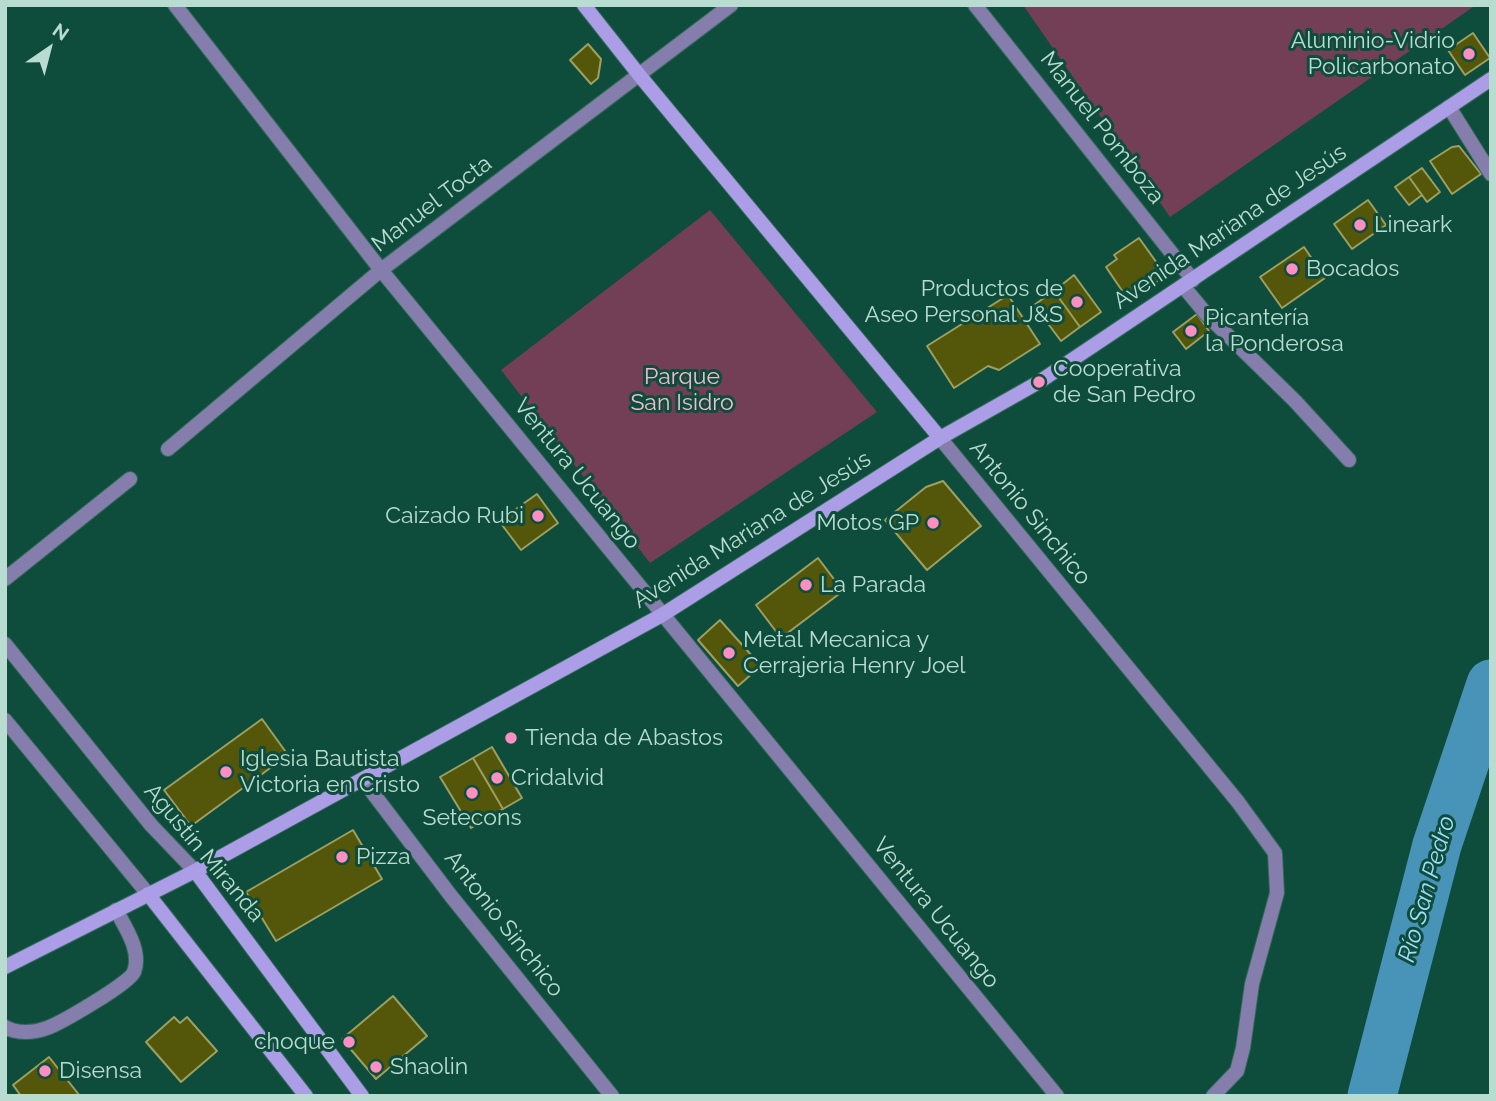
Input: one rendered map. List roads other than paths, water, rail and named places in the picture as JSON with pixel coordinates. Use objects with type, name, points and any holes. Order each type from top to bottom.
[{"type":"street","name":"Ventura Ucuango","points":[[175,5],[381,270],[1057,1096]]},
{"type":"street","name":"Antonio Sinchico","points":[[584,5],[1238,802],[1275,853],[1277,893],[1252,984],[1243,1048],[1237,1071],[1213,1096]]},
{"type":"street","name":"Manuel Tocta","points":[[167,449],[381,270],[732,5]]},
{"type":"street","name":"Manuel Pomboza","points":[[975,5],[1188,283],[1207,316],[1295,401],[1349,460]]},
{"type":"street","name":"Avenida Mariana de Jesús","points":[[5,967],[195,871],[662,615],[940,438],[1039,382],[1491,79]]},
{"type":"street","points":[[1449,107],[1491,174]]},
{"type":"street","points":[[5,579],[130,479]]},
{"type":"street","name":"Agustín Miranda","points":[[5,644],[151,825],[195,871],[362,1096]]},
{"type":"street","points":[[5,720],[148,894],[306,1096]]},
{"type":"street","name":"Antonio Sinchico","points":[[363,780],[612,1096]]},
{"type":"street","points":[[5,1027],[15,1032],[47,1028],[130,979],[136,960],[131,939],[116,910]]},
{"type":"waterway","name":"Río San Pedro","points":[[1372,1096],[1437,845],[1491,684]]},
{"type":"place","name":"Aluminio-Vidrio Policarbonato","points":[[1469,54]]},
{"type":"place","name":"Lineark","points":[[1360,225]]},
{"type":"place","name":"Bocados","points":[[1292,269]]},
{"type":"place","name":"Productos de Aseo Personal J&S","points":[[1077,302]]},
{"type":"place","name":"Picantería la Ponderosa","points":[[1191,331]]},
{"type":"place","name":"Cooperativa de San Pedro","points":[[1039,382]]},
{"type":"place","name":"Caizado Rubi","points":[[538,516]]},
{"type":"place","name":"Motos GP","points":[[933,523]]},
{"type":"place","name":"La Parada","points":[[806,585]]},
{"type":"place","name":"Metal Mecanica y Cerrajeria Henry Joel","points":[[729,653]]},
{"type":"place","name":"Tienda de Abastos","points":[[511,738]]},
{"type":"place","name":"Iglesia Bautista Victoria en Cristo","points":[[226,772]]},
{"type":"place","name":"Cridalvid","points":[[497,778]]},
{"type":"place","name":"Setecons","points":[[472,793]]},
{"type":"place","name":"Pizza","points":[[342,857]]},
{"type":"place","name":"choque","points":[[349,1042]]},
{"type":"place","name":"Shaolin","points":[[376,1067]]},
{"type":"place","name":"Disensa","points":[[45,1071]]},
{"type":"park label","name":"Parque San Isidro","points":[[682,390]]}]
